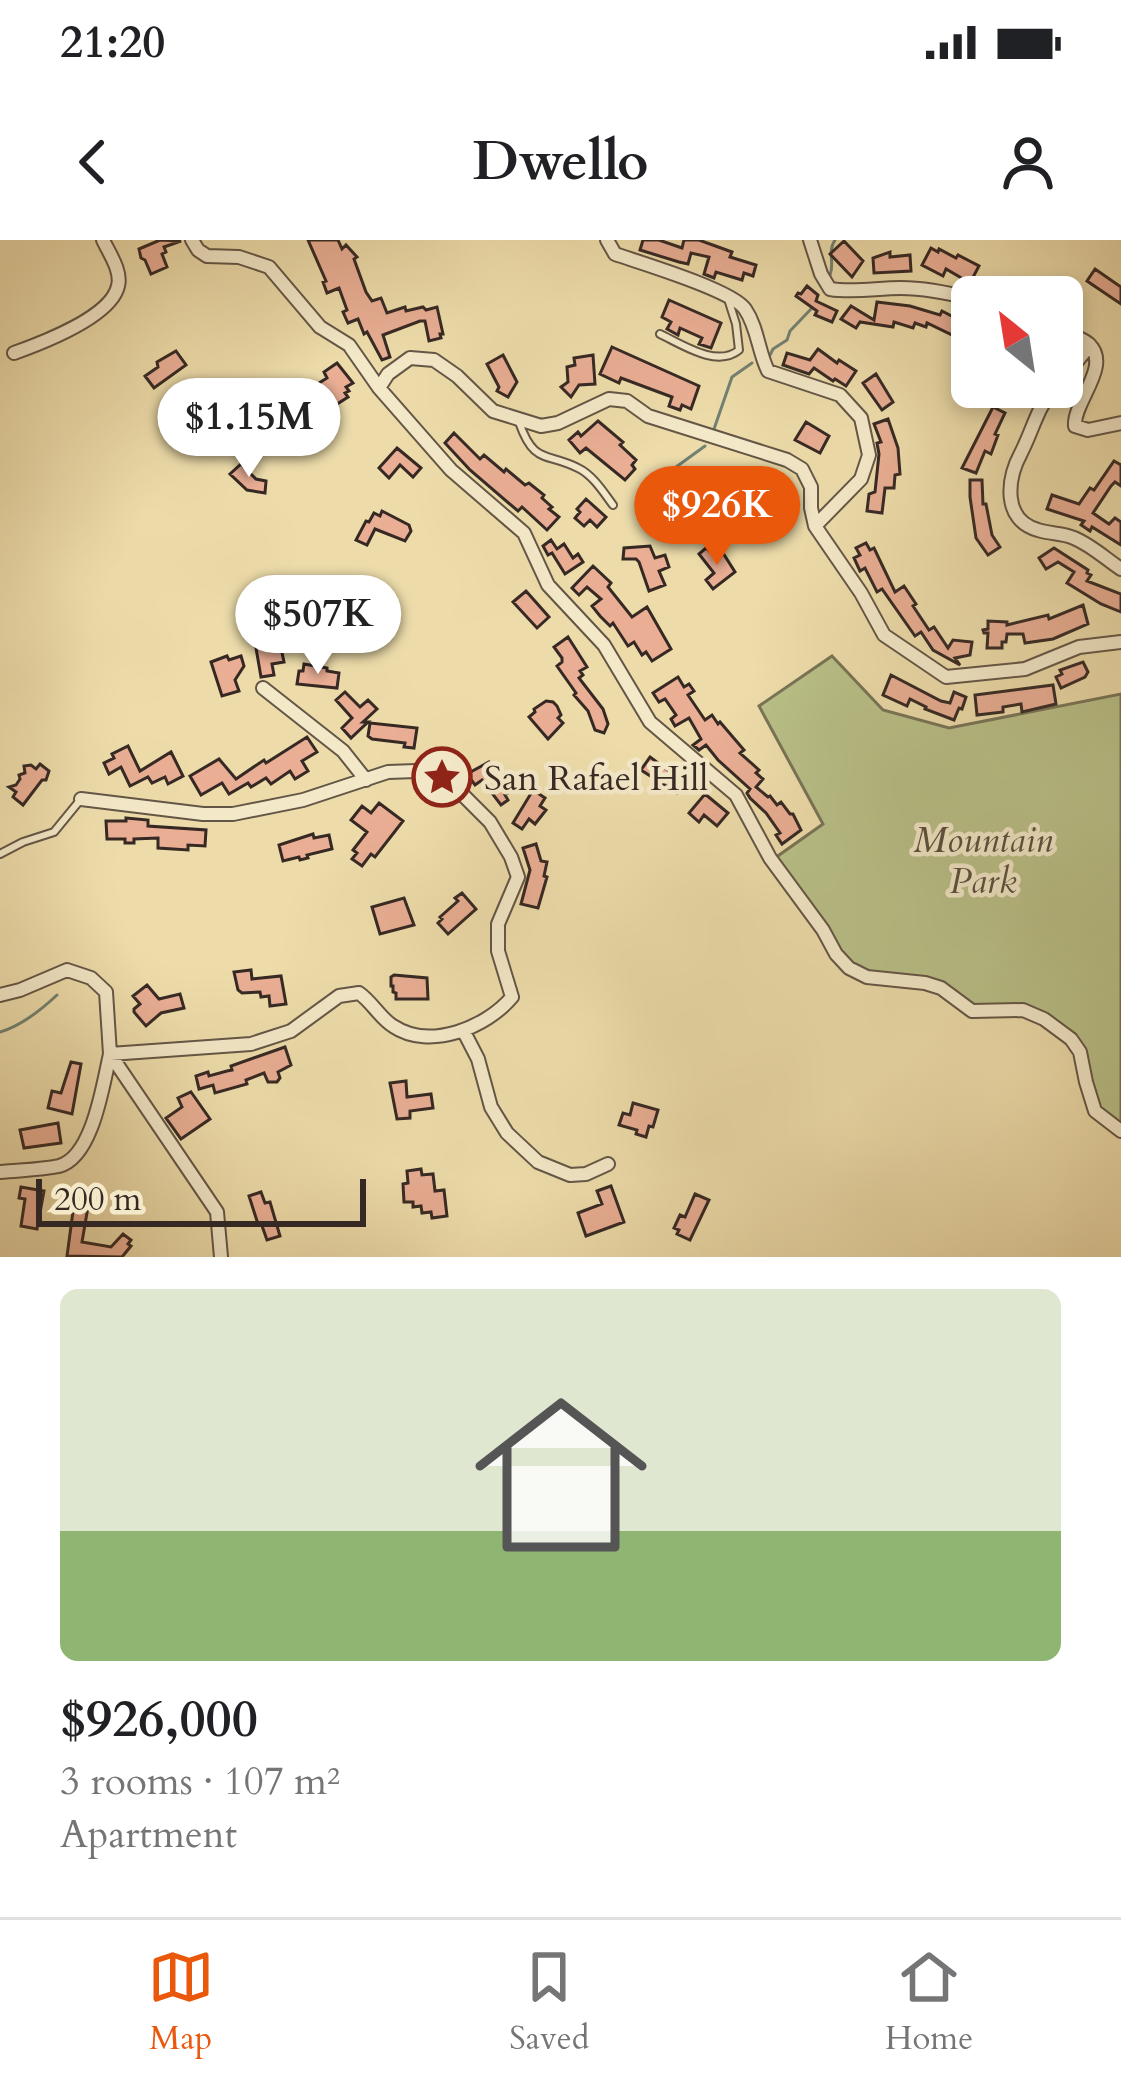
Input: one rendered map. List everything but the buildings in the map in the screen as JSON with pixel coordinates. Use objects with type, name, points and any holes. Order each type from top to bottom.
[{"type":"street","points":[[14,353],[102,309],[118,286],[118,273],[103,240]]},
{"type":"street","points":[[192,240],[207,256],[239,257],[268,267],[320,327],[349,345],[379,388],[451,470],[524,533],[548,585],[604,645],[650,722],[736,795],[770,858],[849,968],[867,977],[941,988],[973,1010],[1023,1010],[1044,1019],[1080,1052],[1095,1111],[1121,1131]]},
{"type":"street","points":[[607,240],[615,254],[743,305],[768,371],[839,395],[861,418],[869,455],[861,479],[815,526]]},
{"type":"street","points":[[810,240],[830,289],[900,288],[951,296]]},
{"type":"street","points":[[1083,342],[1096,358],[1095,372],[1074,417],[1075,426],[1088,430],[1121,423]]},
{"type":"street","points":[[1083,354],[1090,345]]},
{"type":"street","points":[[379,388],[388,374],[410,358],[434,360],[493,411],[542,426],[609,399],[627,401],[648,416],[775,454],[802,469],[811,487],[815,526],[884,634],[946,677],[1025,670],[1079,647],[1121,642]]},
{"type":"street","points":[[1040,408],[1013,466],[1010,484],[1017,518],[1033,530],[1073,537],[1121,568]]},
{"type":"street","points":[[263,688],[343,752],[366,780]]},
{"type":"street","points":[[81,799],[233,814],[303,800],[388,772],[416,771],[460,792],[490,822],[518,877],[498,924],[498,951],[512,997],[500,1011],[464,1030],[435,1036],[411,1034],[391,1025],[359,993],[339,996],[291,1031],[251,1044],[110,1054]]},
{"type":"street","points":[[0,995],[68,970],[91,978],[106,992],[110,1054],[90,1133],[74,1157],[63,1165],[0,1172]]},
{"type":"street","points":[[464,1030],[478,1058],[490,1107],[507,1133],[538,1162],[570,1175],[608,1165]]},
{"type":"street","points":[[110,1054],[217,1212],[221,1257]]},
{"type":"lane","points":[[660,334],[717,358],[730,356],[739,350],[728,296]]},
{"type":"lane","points":[[518,419],[538,455],[586,473],[613,505]]},
{"type":"lane","points":[[0,854],[54,832],[81,799]]},
{"type":"green space","name":"Mountain Park","points":[[832,656],[883,710],[949,728],[1121,694],[1121,1134],[1096,1117],[1077,1046],[1021,1012],[982,1013],[935,988],[865,979],[844,964],[775,858],[823,824],[759,706]]},
{"type":"waterway","points":[[830,275],[835,240]]},
{"type":"waterway","points":[[770,355],[811,309]]},
{"type":"waterway","points":[[714,429],[732,377],[752,363]]},
{"type":"waterway","points":[[644,508],[665,475],[705,446]]},
{"type":"waterway","points":[[0,1032],[30,1017],[57,995]]},
{"type":"place","name":"San Rafael Hill","points":[[442,777]]}]
